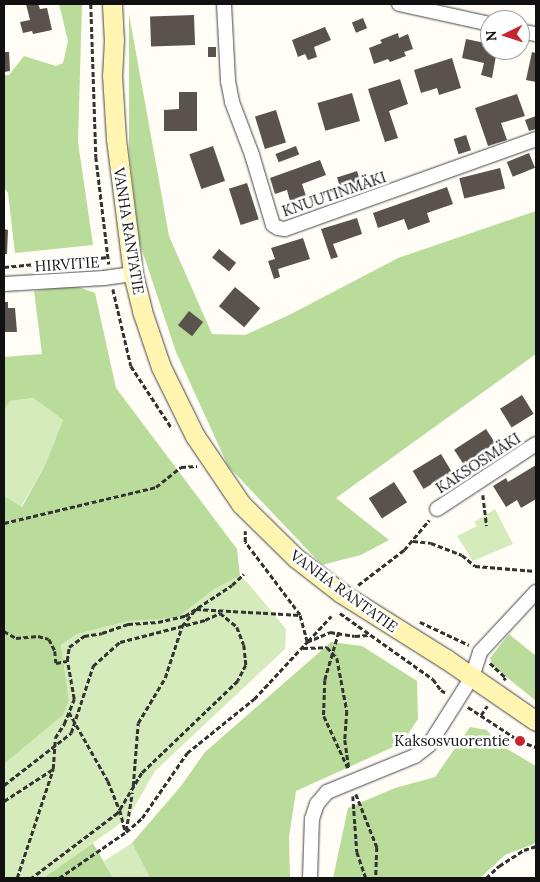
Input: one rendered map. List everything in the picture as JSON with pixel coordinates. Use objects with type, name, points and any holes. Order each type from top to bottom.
[{"type":"main road","name":"VANHA RANTATIE","points":[[104,4],[103,39],[112,75]]},
{"type":"main road","name":"VANHA RANTATIE","points":[[112,4],[114,39],[112,75],[121,193],[133,274],[152,343],[178,404],[195,436],[241,504],[296,558],[341,593],[472,677],[536,721]]},
{"type":"street","name":"KNUUTINMÄKI","points":[[224,4],[228,81],[232,102],[252,155],[274,225],[278,228],[285,229],[536,139]]},
{"type":"street","points":[[399,4],[421,6],[480,21]]},
{"type":"street","name":"HIRVITIE","points":[[4,284],[133,274]]},
{"type":"street","name":"KAKSOSMÄKI","points":[[437,509],[536,444]]},
{"type":"street","points":[[310,878],[312,819],[316,804],[327,792],[415,756],[429,745],[472,677],[480,652],[536,592]]},
{"type":"path","points":[[91,4],[96,157],[111,277],[131,366],[176,434]]},
{"type":"path","points":[[4,267],[109,258]]},
{"type":"path","points":[[4,523],[156,487],[181,467],[198,466],[193,458]]},
{"type":"path","points":[[481,481],[487,526]]},
{"type":"path","points":[[357,586],[370,574],[404,550],[437,509]]},
{"type":"path","points":[[252,535],[245,529],[245,542],[300,615],[305,628],[307,642]]},
{"type":"path","points":[[413,541],[431,543],[462,554],[475,566],[536,572]]},
{"type":"path","points":[[17,878],[53,769],[55,738],[70,712],[74,699],[67,661],[69,647],[84,636],[102,633],[128,624],[158,622],[185,616],[244,574]]},
{"type":"path","points":[[196,609],[300,615]]},
{"type":"path","points":[[126,832],[138,723],[165,678],[182,626],[196,609]]},
{"type":"path","points":[[338,612],[433,678],[441,690],[520,741],[536,747]]},
{"type":"path","points":[[4,785],[71,734],[93,666],[120,642],[205,620],[220,613],[236,627],[244,645],[246,665],[238,681],[142,773],[120,810],[32,878]]},
{"type":"path","points":[[59,878],[126,832],[142,818],[187,753],[254,699],[331,616]]},
{"type":"path","points":[[416,620],[458,642]]},
{"type":"path","points":[[4,631],[16,638],[38,636],[49,639],[55,651],[56,663],[67,661]]},
{"type":"path","points":[[307,642],[330,632],[355,636],[369,634]]},
{"type":"path","points":[[302,648],[327,647],[333,654],[337,658],[347,711],[345,740],[350,773],[324,716],[325,680],[333,654],[339,632]]},
{"type":"path","points":[[70,712],[108,781],[120,810],[126,832]]},
{"type":"path","points":[[4,801],[53,769]]},
{"type":"path","points":[[352,782],[357,852],[366,878]]},
{"type":"path","points":[[352,782],[377,847],[376,878]]},
{"type":"path","points":[[486,878],[499,866],[524,850],[536,846]]},
{"type":"green space","points":[[59,4],[82,4],[78,142],[93,245],[15,253],[8,193],[4,188],[4,75],[9,75],[24,56],[56,66],[63,63],[68,41]]},
{"type":"green space","points":[[129,14],[169,236],[212,334],[245,335],[291,314],[398,258],[536,211],[536,354],[336,498],[389,540],[361,555],[322,565],[228,466],[176,352],[140,244],[129,151]]},
{"type":"green space","points":[[73,285],[95,293],[116,388],[237,549],[240,576],[214,589],[177,618],[129,621],[77,634],[61,645],[69,701],[63,715],[4,764],[4,496],[22,507],[45,465],[63,420],[33,398],[10,401],[4,410],[4,357],[42,354],[34,291]]},
{"type":"green space","points":[[33,398],[63,420],[45,465],[21,507],[4,496],[4,410],[10,401]]},
{"type":"green space","points":[[495,509],[513,544],[473,561],[457,536],[477,526],[474,522]]},
{"type":"green space","points":[[240,576],[286,629],[285,649],[155,771],[128,818],[43,878],[4,878],[4,764],[63,715],[69,701],[61,645],[77,634],[129,621],[177,618],[214,589]]},
{"type":"green space","points":[[509,634],[536,656],[536,701],[493,666],[490,658]]},
{"type":"green space","points":[[331,642],[362,646],[417,681],[418,719],[402,743],[296,791],[289,837],[290,878],[150,878],[132,843],[181,786],[205,752]]},
{"type":"green space","points":[[470,727],[487,730],[497,743],[536,766],[536,843],[505,855],[480,878],[333,878],[348,808],[395,788],[435,777]]},
{"type":"green space","points":[[93,843],[113,878],[43,878]]},
{"type":"green space","points":[[132,843],[150,878],[113,878],[104,861]]},
{"type":"building","points":[[26,4],[38,4],[40,9],[47,8],[52,30],[33,34],[32,31],[23,33],[20,22],[30,20]]},
{"type":"building","points":[[194,15],[195,45],[151,47],[150,17]]},
{"type":"building","points":[[363,18],[367,28],[356,33],[352,22]]},
{"type":"building","points":[[325,27],[331,40],[314,47],[317,57],[308,60],[305,54],[298,57],[292,40]]},
{"type":"building","points":[[398,33],[399,38],[408,34],[413,49],[404,52],[406,56],[390,62],[388,59],[374,64],[369,48],[382,43],[380,40]]},
{"type":"building","points":[[466,39],[480,42],[480,60],[495,60],[492,78],[481,75],[484,63],[462,58]]},
{"type":"building","points":[[208,47],[216,47],[216,57],[208,57]]},
{"type":"building","points":[[4,52],[9,52],[10,71],[4,72]]},
{"type":"building","points":[[532,52],[536,53],[536,82],[526,80]]},
{"type":"building","points":[[452,58],[461,88],[439,95],[437,88],[421,93],[414,70]]},
{"type":"building","points":[[400,79],[408,104],[389,111],[398,138],[385,142],[368,89]]},
{"type":"building","points":[[179,92],[197,92],[197,131],[164,131],[164,110],[179,109]]},
{"type":"building","points":[[352,93],[360,121],[325,131],[317,103]]},
{"type":"building","points":[[517,94],[525,116],[501,123],[507,140],[488,146],[475,108]]},
{"type":"building","points":[[276,110],[286,143],[265,149],[255,116]]},
{"type":"building","points":[[536,116],[536,129],[529,131],[525,120]]},
{"type":"building","points":[[466,135],[471,150],[459,154],[454,139]]},
{"type":"building","points":[[213,146],[225,181],[201,189],[189,154]]},
{"type":"building","points":[[296,146],[299,154],[279,162],[275,154]]},
{"type":"building","points":[[529,153],[535,168],[513,177],[507,162]]},
{"type":"building","points":[[320,160],[326,175],[302,184],[306,196],[290,201],[287,190],[275,194],[270,178]]},
{"type":"building","points":[[500,168],[505,188],[464,199],[459,178]]},
{"type":"building","points":[[357,171],[363,190],[343,197],[337,177]]},
{"type":"building","points":[[247,183],[259,219],[241,225],[229,189]]},
{"type":"building","points":[[447,187],[453,204],[427,213],[430,222],[408,230],[404,219],[378,228],[373,213]]},
{"type":"building","points":[[357,218],[362,234],[333,244],[338,257],[331,259],[321,229]]},
{"type":"building","points":[[4,229],[8,230],[7,254],[4,254]]},
{"type":"building","points":[[303,238],[310,259],[278,269],[280,277],[274,279],[268,261],[275,259],[271,248]]},
{"type":"building","points":[[219,249],[236,263],[229,271],[212,258]]},
{"type":"building","points":[[235,287],[260,308],[244,327],[219,306]]},
{"type":"building","points":[[4,302],[8,302],[8,308],[15,308],[17,332],[4,332]]},
{"type":"building","points":[[189,311],[203,322],[192,336],[178,325]]},
{"type":"building","points":[[522,395],[534,414],[512,427],[500,409]]},
{"type":"building","points":[[486,429],[495,443],[463,464],[454,450]]},
{"type":"building","points":[[441,454],[452,472],[424,489],[413,471]]},
{"type":"building","points":[[536,465],[536,499],[521,508],[517,500],[506,507],[493,486],[506,478],[508,482]]},
{"type":"building","points":[[394,482],[407,502],[382,518],[369,498]]},
{"type":"place","name":"Kaksosvuorentie","points":[[520,741]]}]
